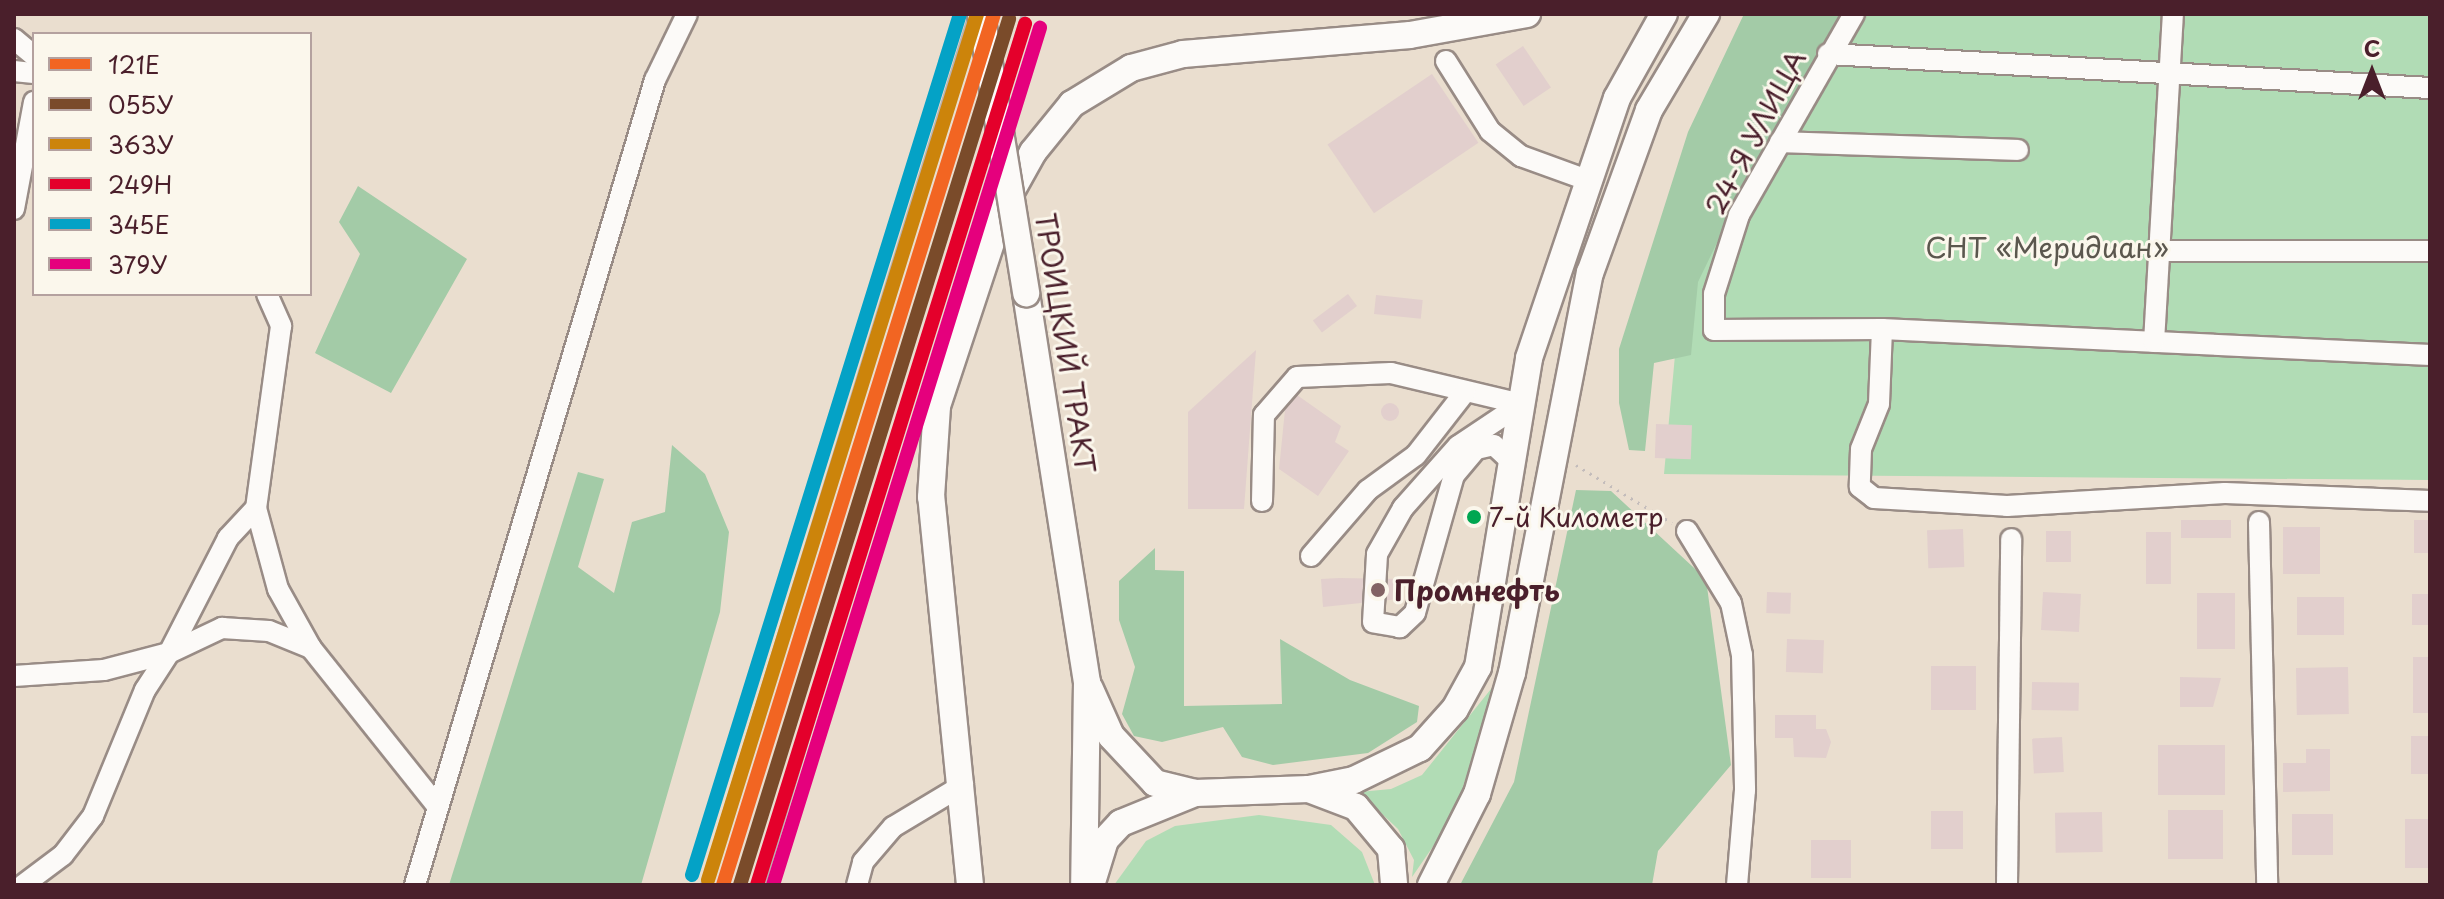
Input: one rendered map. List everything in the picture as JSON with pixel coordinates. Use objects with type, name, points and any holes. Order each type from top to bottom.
[{"type":"main road","name":"ТРОИЦКИЙ ТРАКТ","points":[[981,14],[1087,682],[1084,885]]},
{"type":"main road","points":[[1309,789],[1395,764],[1455,709],[1478,667],[1521,404],[1587,180],[1617,98],[1664,14]]},
{"type":"main road","points":[[1431,885],[1477,794],[1512,673],[1590,273],[1649,110],[1706,14]]},
{"type":"main road","points":[[970,885],[963,785],[931,497],[937,406],[987,246],[1033,152],[1072,104],[1144,64],[1183,54],[1507,17]]},
{"type":"main road","name":"ТРОИЦКИЙ ТРАКТ","points":[[1087,682],[1133,765],[1155,783],[1195,793],[1309,789],[1356,807],[1382,831],[1394,885]]},
{"type":"main road","points":[[1092,885],[1105,840],[1121,823],[1195,793]]},
{"type":"street","points":[[415,885],[655,80],[687,14]]},
{"type":"street","name":"24-Я УЛИЦА","points":[[1854,14],[1828,54],[1739,215],[1714,294],[1714,330],[1882,329]]},
{"type":"street","points":[[2154,342],[2173,14]]},
{"type":"street","points":[[14,39],[32,54]]},
{"type":"street","points":[[1828,54],[2430,88]]},
{"type":"street","points":[[1446,61],[1490,131],[1521,156],[1587,180]]},
{"type":"street","points":[[14,209],[32,113]]},
{"type":"street","points":[[1780,142],[2018,150]]},
{"type":"street","points":[[2159,251],[2430,251]]},
{"type":"street","points":[[268,296],[281,326],[256,508],[278,589],[311,648],[438,807]]},
{"type":"street","points":[[2430,355],[1882,329],[1879,404],[1861,449],[1860,487],[1874,498],[2007,506],[2225,493],[2430,501]]},
{"type":"street","points":[[1262,501],[1264,415],[1297,377],[1391,373],[1521,404]]},
{"type":"street","points":[[1311,556],[1368,490],[1416,455],[1465,392]]},
{"type":"street","points":[[1513,463],[1494,445],[1476,449],[1454,475],[1415,613],[1400,627],[1373,622],[1377,554],[1403,508],[1458,446],[1521,404]]},
{"type":"street","points":[[26,881],[93,816],[145,690],[169,653],[228,538],[256,508]]},
{"type":"street","points":[[2259,522],[2267,885]]},
{"type":"street","points":[[1687,531],[1731,603],[1742,655],[1745,790],[1737,885]]},
{"type":"street","points":[[2007,885],[2011,539]]},
{"type":"street","points":[[14,676],[40,676],[169,653],[222,628],[269,631],[311,648]]},
{"type":"street","points":[[14,658],[40,676]]},
{"type":"street","points":[[857,885],[863,862],[893,827],[963,785]]},
{"type":"path","points":[[1555,446],[1587,475],[1687,531]]},
{"type":"green space","points":[[1744,14],[1861,14],[1728,220],[1698,282],[1691,355],[1654,363],[1645,451],[1629,450],[1619,403],[1619,349],[1688,132]]},
{"type":"green space","name":"СНТ «Меридиан»","points":[[1820,14],[2430,14],[2430,480],[1664,474],[1688,215]]},
{"type":"green space","points":[[358,186],[467,259],[391,393],[315,353],[360,254],[339,222]]},
{"type":"green space","points":[[672,445],[705,474],[729,532],[720,612],[641,885],[449,885],[578,472],[604,479],[578,567],[614,593],[632,522],[665,512]]},
{"type":"green space","points":[[1576,490],[1611,491],[1706,579],[1731,765],[1658,851],[1652,885],[1460,885],[1514,782]]},
{"type":"green space","points":[[1155,548],[1155,570],[1184,571],[1184,706],[1282,704],[1280,639],[1350,680],[1419,706],[1417,722],[1368,753],[1273,765],[1242,757],[1223,727],[1162,742],[1134,736],[1122,714],[1135,667],[1119,620],[1119,581]]},
{"type":"green space","points":[[1495,684],[1454,816],[1412,877],[1414,860],[1398,829],[1359,792],[1391,789],[1422,775]]},
{"type":"green space","points":[[1259,815],[1331,825],[1362,852],[1375,885],[1114,885],[1146,841],[1175,826]]},
{"type":"building","points":[[1523,46],[1551,87],[1524,106],[1496,64]]},
{"type":"building","points":[[1432,74],[1478,143],[1374,213],[1328,144]]},
{"type":"building","points":[[1348,294],[1357,306],[1322,332],[1313,320]]},
{"type":"building","points":[[1376,295],[1423,300],[1421,319],[1374,314]]},
{"type":"building","points":[[1256,350],[1244,509],[1188,509],[1188,412]]},
{"type":"building","points":[[1297,395],[1341,426],[1335,442],[1349,451],[1318,496],[1279,469],[1285,410]]},
{"type":"building","points":[[1390,403],[1399,412],[1390,421],[1381,412]]},
{"type":"building","points":[[1656,424],[1692,425],[1691,459],[1655,458]]},
{"type":"building","points":[[2181,520],[2231,520],[2231,538],[2181,538]]},
{"type":"building","points":[[2414,520],[2430,520],[2430,553],[2414,553]]},
{"type":"building","points":[[2283,527],[2320,527],[2320,574],[2283,574]]},
{"type":"building","points":[[1963,529],[1964,567],[1928,568],[1927,530]]},
{"type":"building","points":[[2046,531],[2071,531],[2071,562],[2046,562]]},
{"type":"building","points":[[2146,532],[2171,532],[2171,584],[2146,584]]},
{"type":"building","points":[[1321,579],[1398,579],[1399,599],[1323,607]]},
{"type":"building","points":[[1767,592],[1791,593],[1790,614],[1766,613]]},
{"type":"building","points":[[2043,592],[2081,594],[2079,632],[2041,630]]},
{"type":"building","points":[[2197,593],[2235,593],[2235,649],[2197,649]]},
{"type":"building","points":[[2412,594],[2430,594],[2430,625],[2412,625]]},
{"type":"building","points":[[2297,597],[2344,597],[2344,635],[2297,635]]},
{"type":"building","points":[[1787,639],[1824,640],[1823,673],[1786,672]]},
{"type":"building","points":[[2413,657],[2430,657],[2430,713],[2413,713]]},
{"type":"building","points":[[1931,666],[1976,666],[1976,710],[1931,710]]},
{"type":"building","points":[[2348,667],[2349,714],[2297,715],[2296,668]]},
{"type":"building","points":[[2180,677],[2221,678],[2213,707],[2180,707]]},
{"type":"building","points":[[2032,682],[2079,683],[2079,711],[2032,710]]},
{"type":"building","points":[[1775,715],[1816,715],[1816,729],[1826,729],[1831,742],[1826,758],[1794,757],[1793,738],[1775,738]]},
{"type":"building","points":[[2411,736],[2430,736],[2430,774],[2411,774]]},
{"type":"building","points":[[2062,737],[2064,772],[2034,774],[2032,739]]},
{"type":"building","points":[[2158,745],[2225,745],[2225,795],[2158,795]]},
{"type":"building","points":[[2306,749],[2330,749],[2330,791],[2283,792],[2283,763],[2306,763]]},
{"type":"building","points":[[2168,810],[2223,810],[2223,859],[2168,859]]},
{"type":"building","points":[[1931,811],[1963,811],[1963,849],[1931,849]]},
{"type":"building","points":[[2102,812],[2103,852],[2056,853],[2055,813]]},
{"type":"building","points":[[2292,814],[2333,814],[2333,855],[2292,855]]},
{"type":"building","points":[[2405,819],[2430,819],[2430,868],[2405,868]]},
{"type":"building","points":[[1811,840],[1851,840],[1851,878],[1811,878]]},
{"type":"railway","points":[[703,885],[971,14]]},
{"type":"railway","points":[[763,885],[1024,14]]},
{"type":"transit line","name":"345Е","points":[[692,875],[960,14]]},
{"type":"transit line","name":"363У","points":[[708,880],[977,14]]},
{"type":"transit line","name":"121Е","points":[[723,885],[994,14]]},
{"type":"transit line","name":"055У","points":[[740,885],[1009,19]]},
{"type":"transit line","name":"249Н","points":[[757,885],[1025,24]]},
{"type":"transit line","name":"379У","points":[[773,885],[1040,28]]},
{"type":"place","name":"7-й Километр","points":[[1474,517]]},
{"type":"place","name":"Промнефть","points":[[1378,590]]}]
